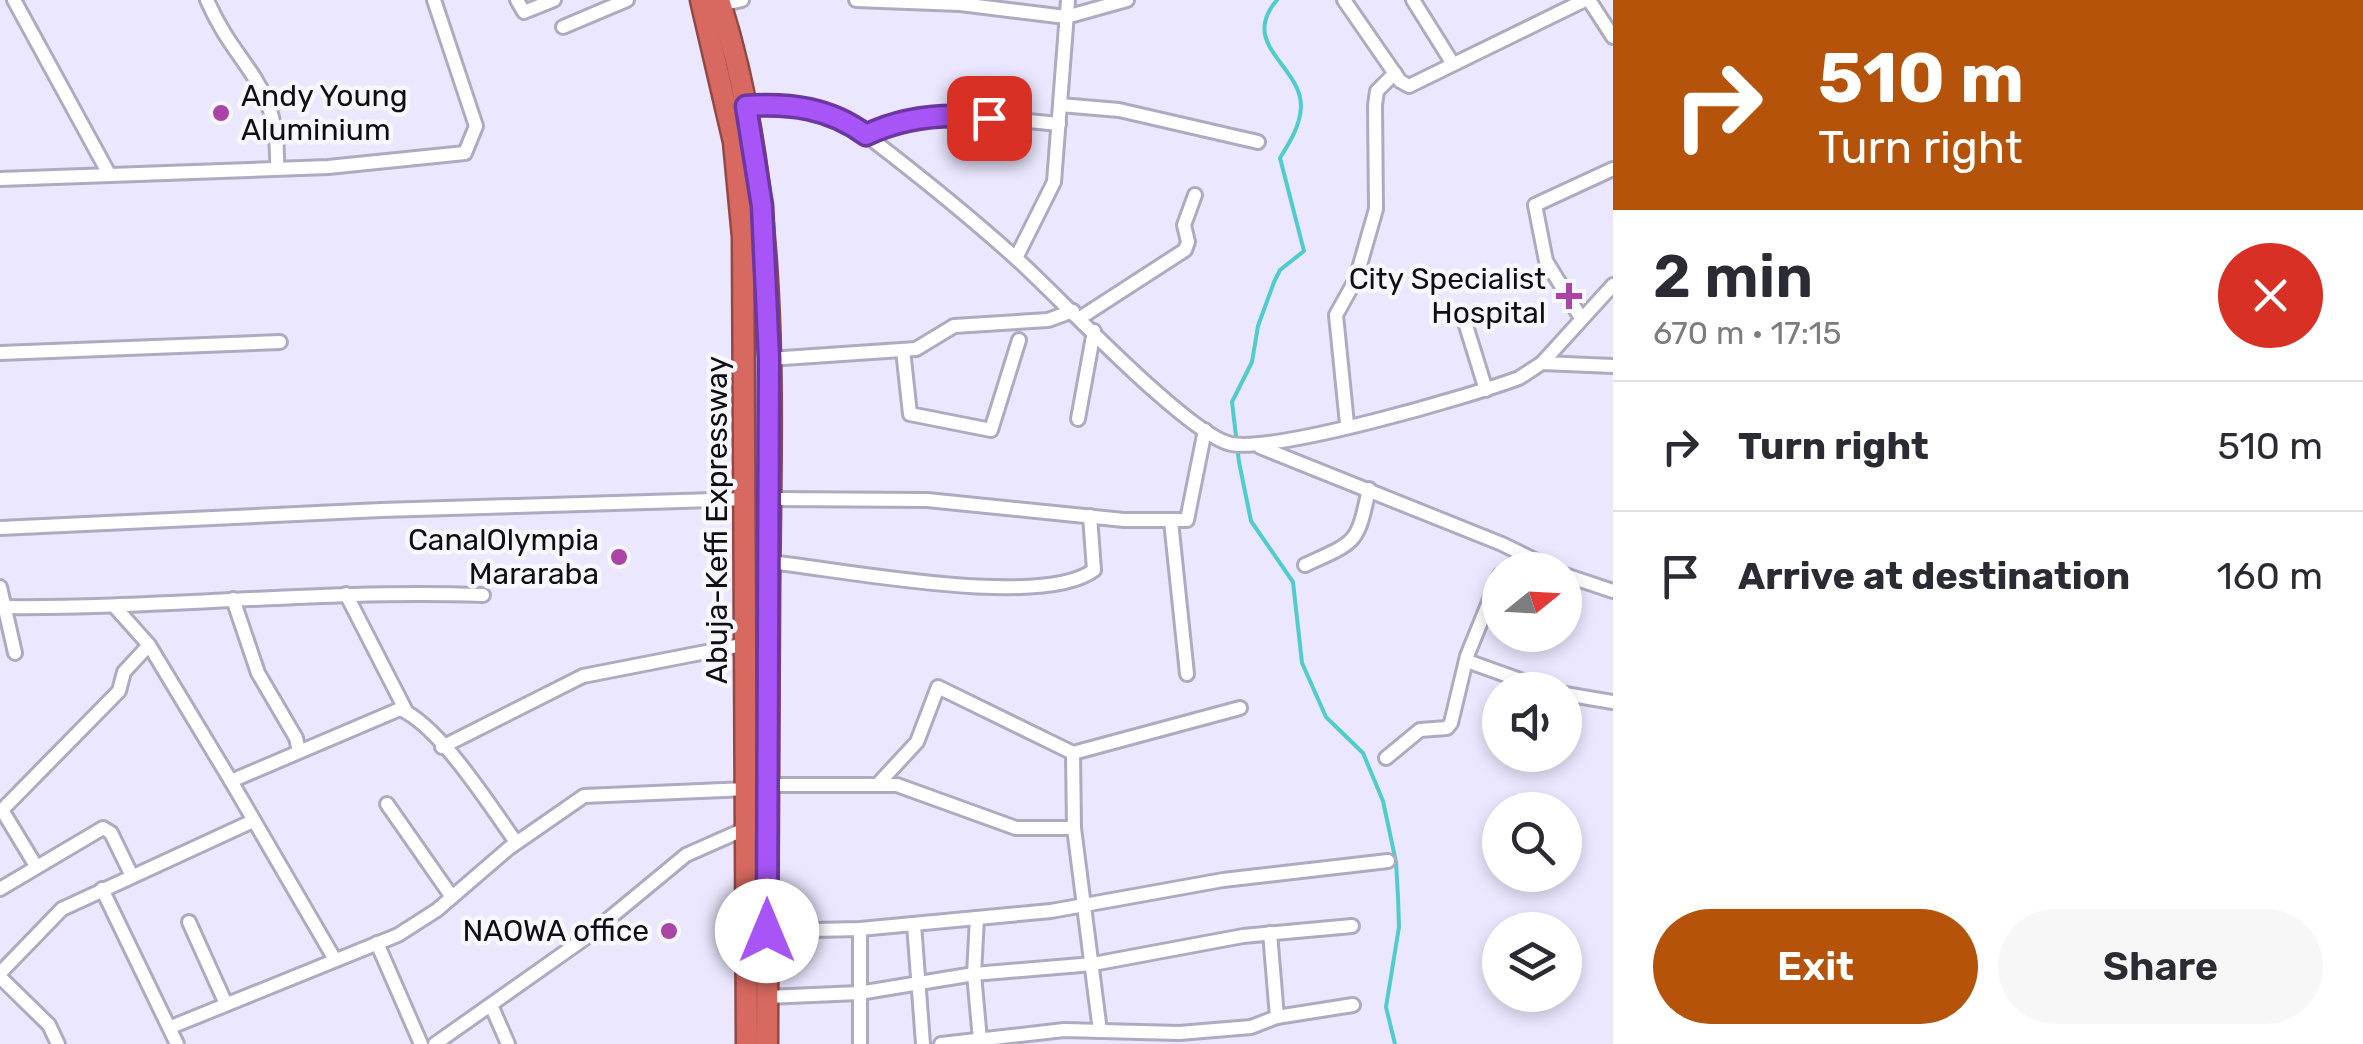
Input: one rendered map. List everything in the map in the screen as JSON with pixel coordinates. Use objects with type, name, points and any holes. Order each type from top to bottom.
[{"type":"highway","name":"Abuja-Keffi Expressway","points":[[713,2],[746,106],[762,206],[769,359],[769,562],[757,787],[747,828],[747,1044]]},
{"type":"highway","name":"Abuja-Keffi Expressway","points":[[713,2],[716,53],[740,189],[748,498],[747,644],[767,931],[767,1044]]},
{"type":"street","points":[[14,0],[110,174]]},
{"type":"street","points":[[207,0],[227,44],[252,67],[267,99],[278,133],[277,168]]},
{"type":"street","points":[[0,179],[277,168],[465,153],[474,139],[476,126],[434,0]]},
{"type":"street","points":[[517,0],[524,12],[554,0]]},
{"type":"street","points":[[562,27],[627,0]]},
{"type":"street","points":[[713,2],[742,0]]},
{"type":"street","points":[[856,0],[960,4],[1066,16],[1127,0]]},
{"type":"street","points":[[1016,258],[1054,182],[1068,0]]},
{"type":"street","points":[[1344,0],[1395,74],[1409,86],[1587,0],[1613,38]]},
{"type":"street","points":[[1413,0],[1453,64]]},
{"type":"street","points":[[1348,424],[1336,315],[1356,279],[1376,209],[1377,90],[1395,74]]},
{"type":"street","points":[[1060,105],[1118,110],[1258,142]]},
{"type":"street","points":[[746,106],[818,110],[848,122],[1016,258],[1218,440],[1257,446],[1369,488],[1519,552]]},
{"type":"street","points":[[866,135],[888,124],[954,114],[1058,124]]},
{"type":"street","points":[[1581,318],[1546,261],[1534,205],[1613,170]]},
{"type":"street","points":[[769,359],[916,349],[954,326],[1076,315],[1185,250],[1188,242],[1184,226],[1195,195]]},
{"type":"street","points":[[1257,446],[1486,390],[1542,363],[1613,285]]},
{"type":"street","points":[[1464,319],[1486,390]]},
{"type":"street","points":[[1078,419],[1094,332]]},
{"type":"street","points":[[903,350],[910,414],[991,430],[1019,340]]},
{"type":"street","points":[[0,353],[280,342]]},
{"type":"street","points":[[1542,363],[1613,366]]},
{"type":"street","points":[[770,499],[927,500],[1090,516],[1187,520],[1205,430]]},
{"type":"street","points":[[1305,565],[1354,540],[1369,488]]},
{"type":"street","points":[[0,528],[748,498]]},
{"type":"street","points":[[769,562],[958,588],[1056,582],[1094,570],[1090,516]]},
{"type":"street","points":[[1171,521],[1187,674]]},
{"type":"street","points":[[1509,552],[1511,548]]},
{"type":"street","points":[[1582,581],[1613,591]]},
{"type":"street","points":[[0,586],[15,654]]},
{"type":"street","points":[[346,594],[406,711],[442,747],[516,842]]},
{"type":"street","points":[[3,607],[116,607],[346,594],[483,595]]},
{"type":"street","points":[[232,599],[246,648],[296,738],[299,752]]},
{"type":"street","points":[[116,607],[149,645],[334,958]]},
{"type":"street","points":[[1386,758],[1420,730],[1447,728],[1482,622]]},
{"type":"street","points":[[442,747],[583,676],[747,644]]},
{"type":"street","points":[[36,866],[2,814],[4,806],[119,691],[124,672],[149,645]]},
{"type":"street","points":[[1467,661],[1498,672]]},
{"type":"street","points":[[878,784],[916,742],[938,687],[1073,753],[1240,708]]},
{"type":"street","points":[[1582,697],[1613,702]]},
{"type":"street","points":[[231,781],[395,710],[406,711]]},
{"type":"street","points":[[1073,753],[1074,828],[1093,964],[1093,1035]]},
{"type":"street","points":[[171,1027],[334,958],[398,936],[452,898],[516,842],[596,792],[605,797],[878,784],[904,786],[1016,828],[1074,828]]},
{"type":"street","points":[[387,804],[452,898]]},
{"type":"street","points":[[58,1044],[49,1025],[2,983],[62,909],[253,820]]},
{"type":"street","points":[[0,890],[107,828],[131,874]]},
{"type":"street","points":[[436,1044],[588,936],[686,854],[747,828]]},
{"type":"street","points":[[767,931],[860,929],[1085,906],[1223,880],[1388,861]]},
{"type":"street","points":[[102,889],[177,1044]]},
{"type":"street","points":[[976,918],[974,974],[980,1040]]},
{"type":"street","points":[[190,922],[226,1004]]},
{"type":"street","points":[[914,924],[922,1044]]},
{"type":"street","points":[[767,997],[859,993],[974,974],[1093,964],[1270,933],[1352,926]]},
{"type":"street","points":[[860,929],[860,1044]]},
{"type":"street","points":[[1270,933],[1277,1018]]},
{"type":"street","points":[[377,943],[421,1044]]},
{"type":"street","points":[[941,1044],[1093,1035],[1199,1038],[1353,1004]]},
{"type":"street","points":[[490,1005],[508,1044]]},
{"type":"waterway","points":[[1277,0],[1264,30],[1299,92],[1299,121],[1280,158],[1304,251],[1280,270],[1274,282],[1258,326],[1252,362],[1232,402],[1251,521],[1293,582],[1302,663],[1326,717],[1363,753],[1383,801],[1396,862],[1398,897],[1399,927],[1386,1007],[1395,1044]]},
{"type":"place","name":"Andy Young Aluminium","points":[[221,113]]},
{"type":"place","name":"City Specialist Hospital","points":[[1569,296]]},
{"type":"place","name":"CanalOlympia Mararaba","points":[[619,557]]},
{"type":"place","name":"NAOWA office","points":[[669,931]]},
{"type":"route","points":[[767,931],[769,359],[762,206],[746,106],[776,104],[818,110],[848,122],[866,135],[888,124],[916,118],[954,114],[989,118]]}]
